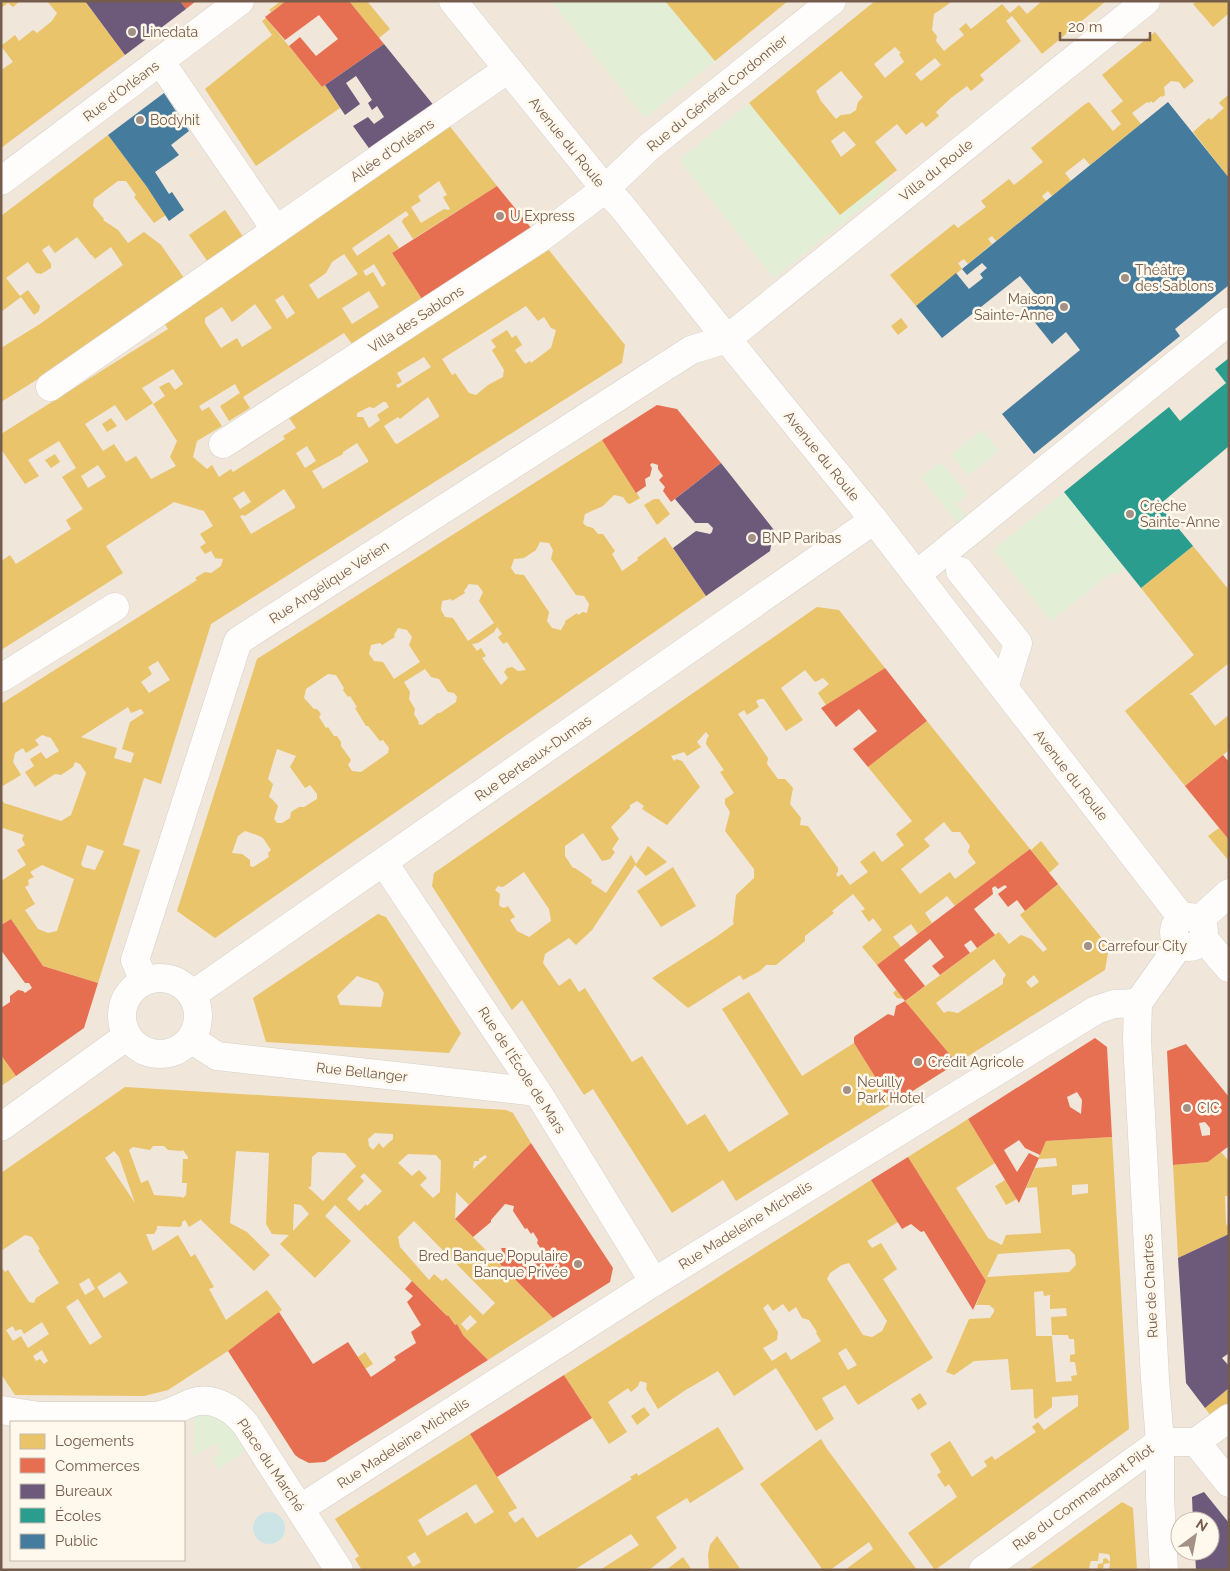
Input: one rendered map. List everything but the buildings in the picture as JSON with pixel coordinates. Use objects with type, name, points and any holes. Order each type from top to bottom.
[{"type":"street","name":"Rue d'Orléans","points":[[1,181],[240,1]]},
{"type":"street","name":"Avenue du Roule","points":[[453,1],[605,189],[620,204],[874,520],[1191,930],[1229,968]]},
{"type":"street","name":"Rue du Général Cordonnier","points":[[605,189],[649,147],[832,1]]},
{"type":"street","name":"Villa du Roule","points":[[727,339],[1146,1]]},
{"type":"street","points":[[160,61],[276,230]]},
{"type":"street","name":"Allée d'Orléans","points":[[50,387],[508,70]]},
{"type":"street","name":"Villa des Sablons","points":[[223,444],[539,239],[605,189]]},
{"type":"street","points":[[916,575],[1229,321]]},
{"type":"street","name":"Rue Angélique Vérien","points":[[144,981],[134,960],[238,641],[691,350],[727,339]]},
{"type":"street","name":"Rue Berteaux-Dumas","points":[[192,995],[874,520]]},
{"type":"street","points":[[960,571],[1018,643],[1004,688]]},
{"type":"street","points":[[1,678],[114,607]]},
{"type":"street","name":"Rue de l'École de Mars","points":[[384,863],[537,1092],[654,1282]]},
{"type":"street","points":[[1138,1003],[1191,930],[1229,893]]},
{"type":"street","points":[[162,978],[179,983],[192,995],[198,1010],[197,1025],[191,1039],[176,1051],[159,1054],[141,1049],[127,1036],[122,1021],[123,1005],[131,991],[144,981],[162,978]]},
{"type":"street","name":"Rue Madeleine Michelis","points":[[301,1508],[654,1282],[1096,1010],[1114,1004],[1138,1003]]},
{"type":"street","name":"Rue de Chartres","points":[[1138,1003],[1138,1046],[1160,1442],[1160,1498],[1164,1570]]},
{"type":"street","points":[[1,1127],[127,1036]]},
{"type":"street","name":"Rue Bellanger","points":[[191,1039],[217,1056],[537,1092]]},
{"type":"street","name":"Place du Marché","points":[[1,1410],[45,1419],[160,1416],[194,1402],[205,1400],[217,1403],[235,1413],[246,1425],[339,1570]]},
{"type":"street","points":[[1160,1442],[1196,1442],[1229,1418]]},
{"type":"street","name":"Rue du Commandant Pilot","points":[[983,1570],[1160,1442]]},
{"type":"street","points":[[1196,1442],[1229,1483]]},
{"type":"shaded area","points":[[1,1],[1229,1],[1229,1570],[1,1570]]},
{"type":"green space","points":[[551,1],[665,1],[715,61],[645,118]]},
{"type":"green space","points":[[749,103],[840,215],[884,180],[889,186],[774,278],[679,160]]},
{"type":"green space","points":[[982,430],[999,451],[968,476],[951,454]]},
{"type":"green space","points":[[941,462],[968,495],[956,504],[967,517],[958,524],[921,477]]},
{"type":"green space","points":[[1064,492],[1124,568],[1115,575],[1112,572],[1051,621],[994,550]]},
{"type":"green space","points":[[200,1412],[224,1419],[248,1449],[218,1469],[212,1460],[222,1453],[215,1443],[194,1457],[195,1413]]},
{"type":"water","points":[[269,1512],[275,1513],[280,1517],[284,1522],[284,1534],[280,1539],[275,1543],[269,1544],[263,1543],[258,1539],[254,1534],[253,1528],[254,1522],[258,1517],[263,1513]]},
{"type":"place","name":"Linedata","points":[[132,32]]},
{"type":"place","name":"Bodyhit","points":[[140,120]]},
{"type":"place","name":"U Express","points":[[500,216]]},
{"type":"place","name":"Théâtre des Sablons","points":[[1125,278]]},
{"type":"place","name":"Maison Sainte-Anne","points":[[1064,307]]},
{"type":"place","name":"Crèche Sainte-Anne","points":[[1130,514]]},
{"type":"place","name":"BNP Paribas","points":[[752,538]]},
{"type":"place","name":"Carrefour City","points":[[1088,946]]},
{"type":"place","name":"Crédit Agricole","points":[[918,1062]]},
{"type":"place","name":"Neuilly Park Hotel","points":[[847,1090]]},
{"type":"place","name":"CIC","points":[[1187,1108]]},
{"type":"place","name":"Bred Banque Populaire Banque Privée","points":[[578,1264]]}]
